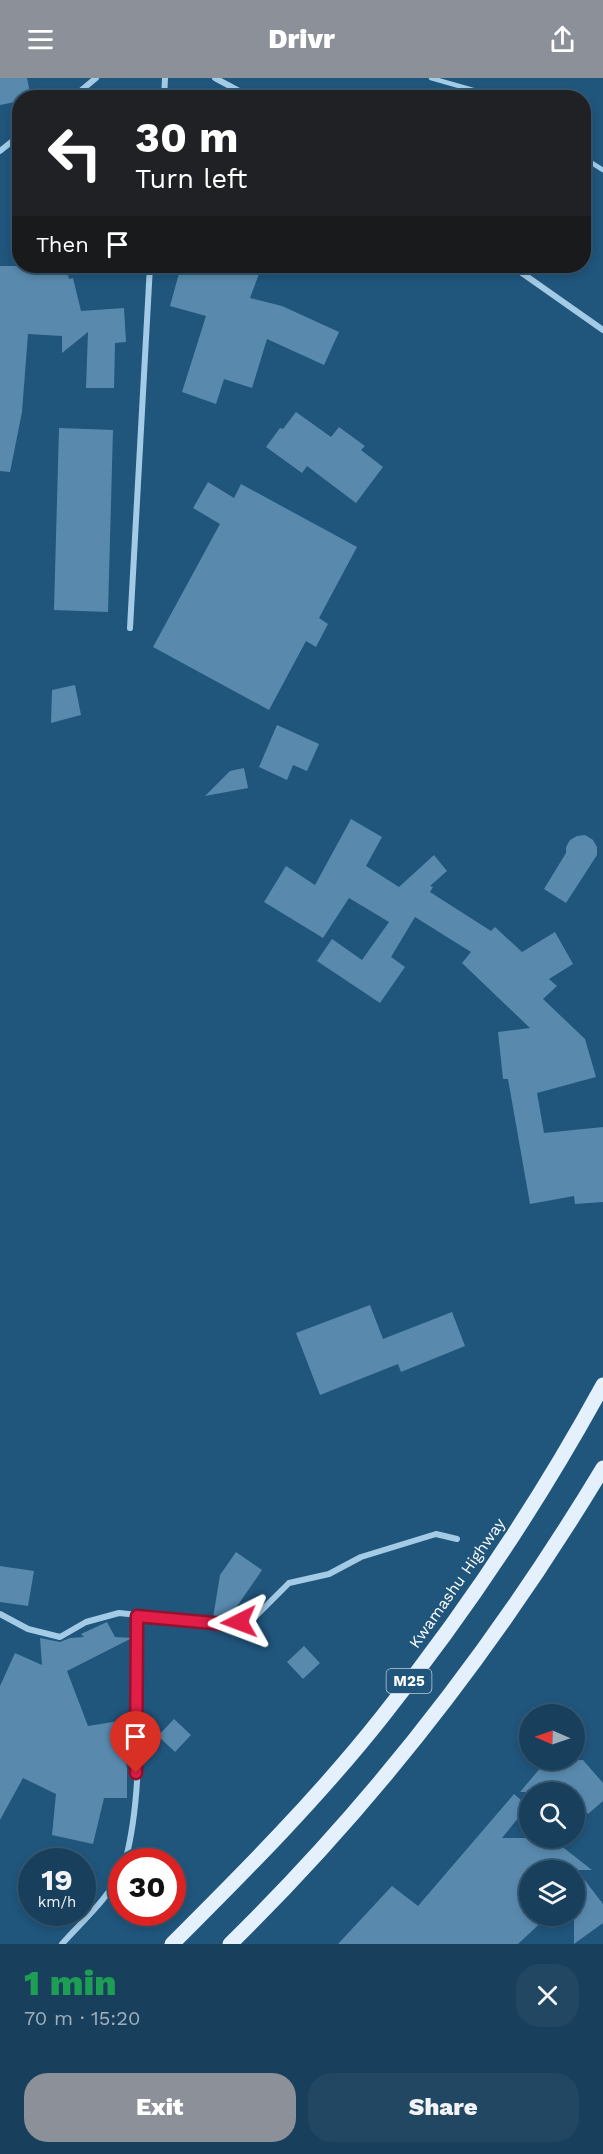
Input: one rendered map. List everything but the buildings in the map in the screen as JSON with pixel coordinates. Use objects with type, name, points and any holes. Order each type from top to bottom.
[{"type":"main road","name":"Kwamashu Highway","points":[[172,1944],[255,1861],[382,1717],[503,1552],[574,1437],[603,1385]]},
{"type":"main road","name":"M25","points":[[230,1944],[340,1828],[459,1682],[509,1613],[603,1468]]},
{"type":"street","points":[[82,90],[96,78]]},
{"type":"street","points":[[215,78],[237,90]]},
{"type":"street","points":[[0,151],[12,141]]},
{"type":"street","points":[[130,628],[150,273]]},
{"type":"street","points":[[522,273],[603,330]]},
{"type":"street","points":[[0,1614],[28,1629],[60,1637],[86,1622],[119,1613],[224,1624],[253,1619],[289,1583],[329,1574],[361,1557],[436,1534],[457,1539]]},
{"type":"street","points":[[129,1848],[135,1824],[137,1616]]},
{"type":"street","points":[[62,1944],[88,1919],[108,1893]]},
{"type":"lane","points":[[431,78],[473,90]]},
{"type":"route","points":[[136,1773],[137,1616],[224,1624],[239,1622]]}]
